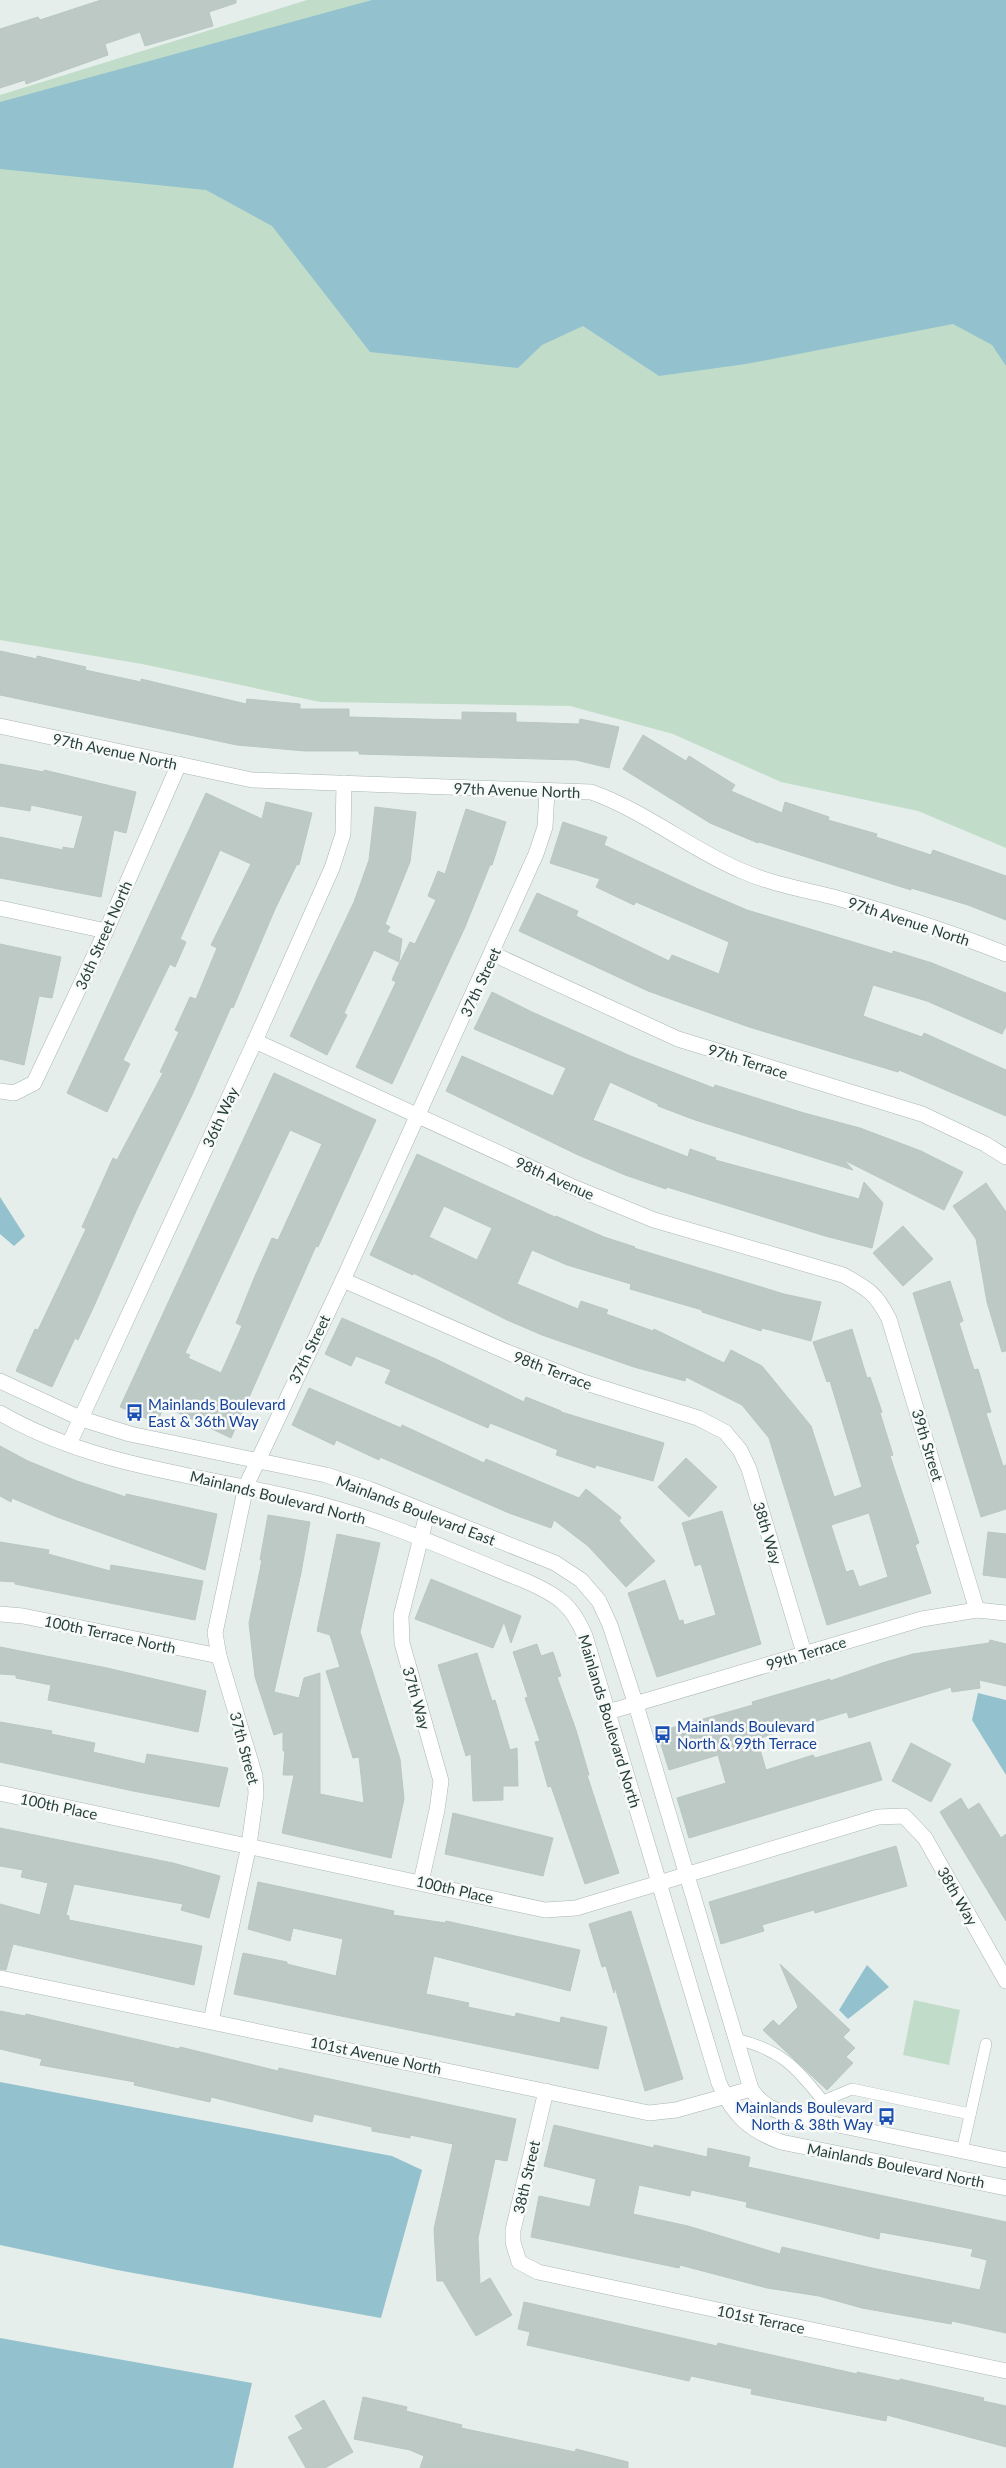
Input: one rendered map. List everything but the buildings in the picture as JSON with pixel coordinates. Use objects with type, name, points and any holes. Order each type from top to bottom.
[{"type":"street","name":"97th Avenue North","points":[[0,726],[252,780],[592,792],[616,801],[676,837],[743,872],[875,909],[966,938],[1006,954]]},
{"type":"street","name":"36th Street North","points":[[7,1092],[34,1083],[106,931],[179,764]]},
{"type":"street","name":"36th Way","points":[[69,1444],[255,1041],[332,868],[343,834],[344,783]]},
{"type":"street","name":"37th Street","points":[[212,2021],[249,1846],[256,1794],[255,1776],[219,1656],[215,1633],[246,1486],[259,1462],[268,1434],[343,1280],[493,954],[536,854],[544,826],[548,791]]},
{"type":"street","points":[[0,908],[106,931]]},
{"type":"street","name":"97th Terrace","points":[[493,954],[678,1039],[922,1114],[986,1144],[1006,1157]]},
{"type":"street","name":"98th Avenue","points":[[255,1041],[417,1117],[574,1187],[654,1220],[843,1275],[865,1288]]},
{"type":"street","name":"98th Terrace","points":[[343,1280],[507,1352],[583,1382],[698,1418],[725,1432],[740,1450],[749,1469]]},
{"type":"street","name":"39th Street","points":[[865,1288],[879,1299],[889,1319],[977,1610]]},
{"type":"street","name":"Mainlands Boulevard East","points":[[0,1381],[82,1419],[130,1434],[326,1475],[369,1489],[427,1514],[556,1563],[581,1580],[599,1601],[610,1625],[636,1705]]},
{"type":"street","name":"Mainlands Boulevard North","points":[[0,1413],[69,1444],[120,1461],[246,1486],[364,1517],[550,1591],[566,1603],[577,1617],[585,1636],[725,2096],[739,2118],[759,2134],[781,2142],[1006,2188]]},
{"type":"street","name":"38th Way","points":[[749,1469],[804,1653]]},
{"type":"street","name":"37th Way","points":[[421,1882],[437,1810],[441,1780],[402,1643],[401,1616],[427,1514]]},
{"type":"street","name":"99th Terrace","points":[[608,1712],[922,1619],[977,1610],[1006,1613]]},
{"type":"street","name":"100th Terrace North","points":[[0,1614],[23,1616],[219,1656]]},
{"type":"street","name":"Mainlands Boulevard North","points":[[636,1705],[751,2089],[759,2101],[775,2111],[962,2150],[1005,2157]]},
{"type":"street","name":"100th Place","points":[[0,1793],[545,1910],[576,1908],[878,1817],[904,1816]]},
{"type":"street","name":"38th Way","points":[[904,1816],[924,1838],[1006,1980]]},
{"type":"street","name":"101st Avenue North","points":[[0,1978],[649,2113],[676,2110],[751,2089]]},
{"type":"street","name":"38th Street","points":[[519,2262],[513,2242],[513,2230],[546,2091]]},
{"type":"street","name":"101st Terrace","points":[[519,2262],[538,2272],[1006,2371]]},
{"type":"lane","points":[[736,2039],[771,2050],[782,2057],[800,2073],[823,2101]]},
{"type":"lane","points":[[962,2150],[986,2044]]},
{"type":"lane","points":[[823,2101],[852,2089],[970,2114]]},
{"type":"lane","points":[[819,2121],[823,2101]]},
{"type":"green space","points":[[307,0],[1006,0],[1006,848],[918,811],[781,782],[673,734],[570,706],[320,702],[142,664],[0,640],[0,95]]},
{"type":"green space","points":[[914,2000],[960,2010],[949,2065],[903,2055]]},
{"type":"water","points":[[372,0],[1006,0],[1006,366],[992,345],[953,324],[746,364],[659,376],[583,326],[542,345],[518,368],[370,352],[272,226],[206,190],[0,169],[0,102]]},
{"type":"water","points":[[0,1197],[25,1236],[14,1246],[0,1234]]},
{"type":"water","points":[[978,1693],[1006,1700],[1006,1775],[972,1720]]},
{"type":"water","points":[[867,1965],[889,1987],[848,2019],[839,2010]]},
{"type":"water","points":[[0,2082],[392,2156],[422,2170],[381,2318],[117,2270],[0,2245]]},
{"type":"water","points":[[0,2338],[252,2383],[233,2468],[0,2468]]},
{"type":"place","name":"Mainlands Boulevard East & 36th Way","points":[[134,1413]]},
{"type":"place","name":"Mainlands Boulevard North & 99th Terrace","points":[[663,1735]]},
{"type":"place","name":"Mainlands Boulevard North & 38th Way","points":[[887,2116]]}]
